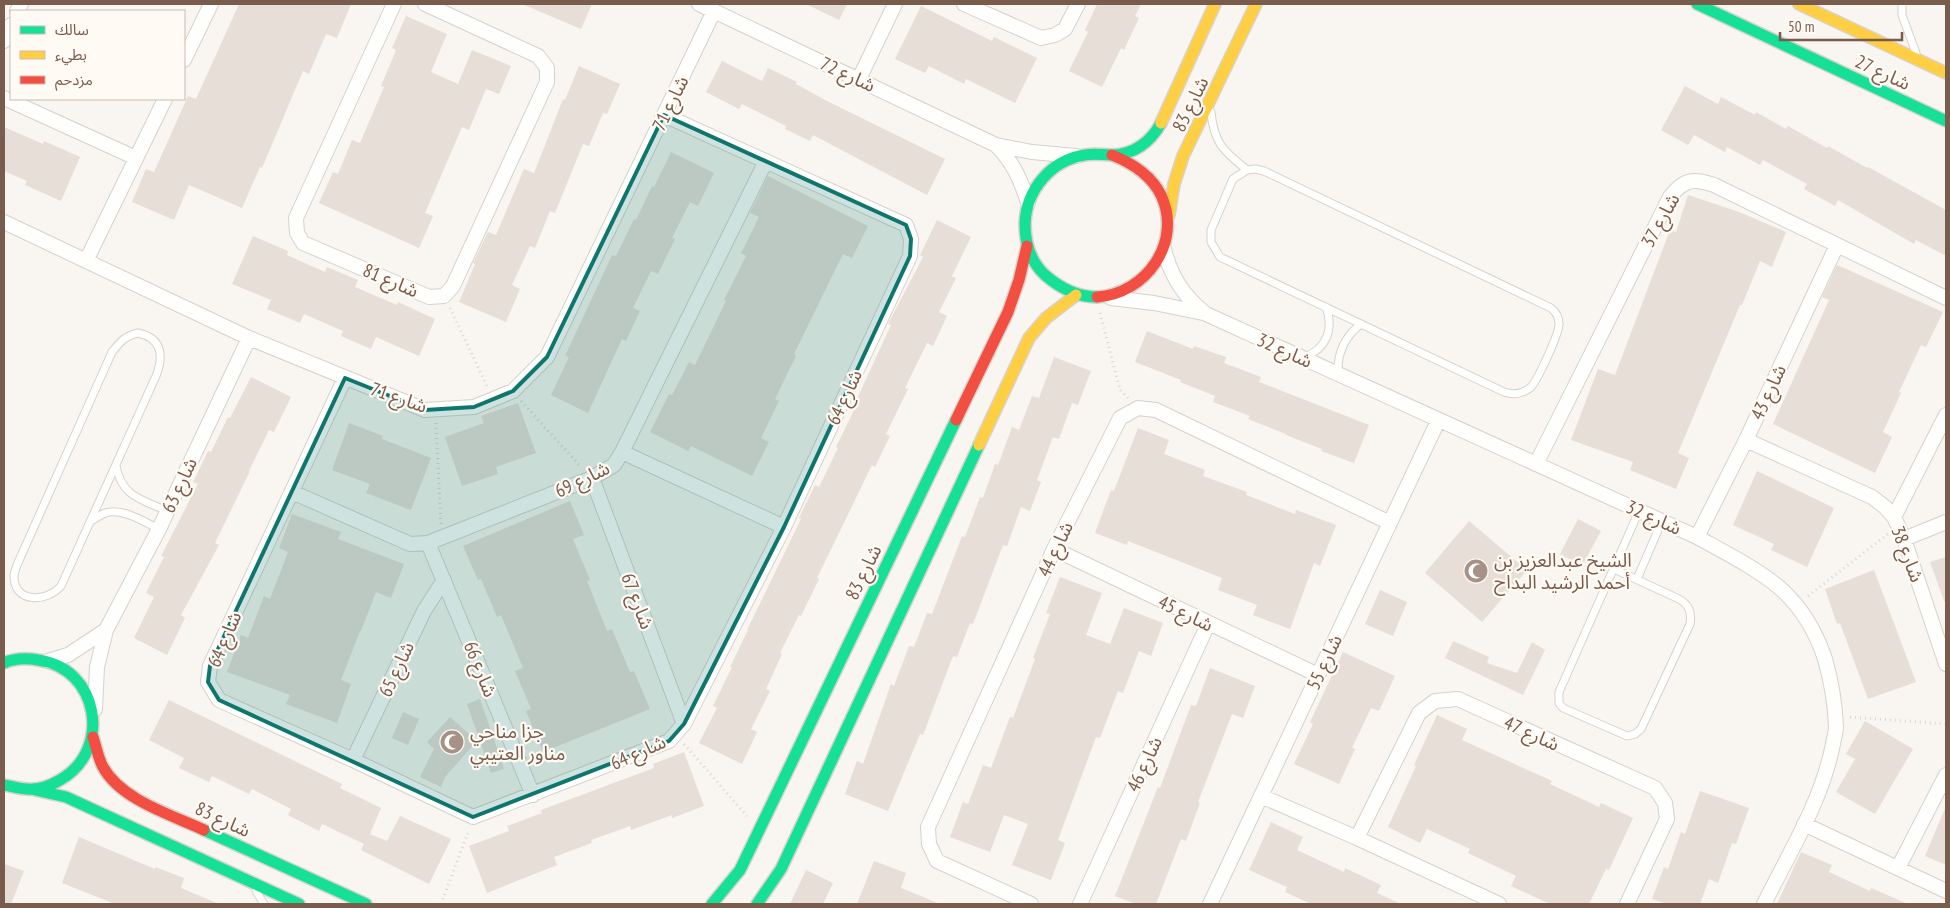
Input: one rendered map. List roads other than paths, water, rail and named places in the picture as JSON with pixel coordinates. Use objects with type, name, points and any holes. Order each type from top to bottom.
[{"type":"street","points":[[185,58],[211,4]]},
{"type":"street","name":"شارع 81","points":[[394,4],[296,218],[296,232],[303,243],[429,297],[444,296],[453,286],[546,82],[547,68],[538,56],[425,4]]},
{"type":"street","name":"شارع 72","points":[[699,4],[996,145],[1032,152],[1077,156]]},
{"type":"street","points":[[859,79],[895,4]]},
{"type":"street","points":[[964,4],[1040,38],[1055,35],[1065,29],[1078,4]]},
{"type":"street","name":"شارع 83","points":[[1112,155],[1133,152],[1154,134],[1215,4]]},
{"type":"street","name":"شارع 83","points":[[1168,224],[1178,170],[1256,4]]},
{"type":"street","name":"شارع 27","points":[[1697,4],[1946,121]]},
{"type":"street","name":"شارع 27","points":[[1799,4],[1946,73]]},
{"type":"street","name":"شارع 71","points":[[4,222],[248,338],[425,410],[474,407],[513,391],[547,357],[714,11]]},
{"type":"street","points":[[4,41],[10,26]]},
{"type":"street","points":[[4,98],[136,158]]},
{"type":"street","points":[[86,261],[165,100]]},
{"type":"street","name":"شارع 64","points":[[345,378],[210,666],[208,682],[219,700],[353,760],[473,817],[669,741],[680,729],[784,526],[910,256],[912,239],[906,225],[664,115]]},
{"type":"street","name":"شارع 72","points":[[996,145],[1009,158],[1017,171],[1028,203]]},
{"type":"street","points":[[1095,153],[1112,155],[1134,165],[1152,180],[1163,201],[1168,224],[1164,250],[1146,277],[1134,287],[1119,294],[1100,297],[1076,294],[1055,284],[1038,267],[1027,246],[1025,217],[1028,203],[1035,187],[1047,173],[1061,163],[1077,156],[1095,153]]},
{"type":"street","name":"شارع 69","points":[[292,492],[410,544],[428,543],[592,478],[614,465],[766,161]]},
{"type":"street","name":"شارع 37","points":[[1536,464],[1670,197],[1679,186],[1687,182],[1699,180],[1714,185],[1946,298]]},
{"type":"street","name":"شارع 43","points":[[1697,537],[1746,440],[1837,245]]},
{"type":"street","name":"شارع 83","points":[[712,904],[740,870],[1008,312],[1019,280],[1027,246]]},
{"type":"street","name":"شارع 32","points":[[1164,250],[1170,271],[1182,291],[1206,314]]},
{"type":"street","points":[[756,904],[781,869],[1029,338],[1046,318],[1076,294]]},
{"type":"street","name":"شارع 32","points":[[1100,297],[1154,303],[1206,314],[1697,537],[1741,561],[1781,588],[1804,614],[1819,642],[1831,679],[1836,727],[1828,767],[1804,824],[1764,904]]},
{"type":"street","name":"شارع 63","points":[[94,721],[97,667],[106,630],[159,529],[248,338]]},
{"type":"street","name":"شارع 44","points":[[1031,904],[937,861],[929,844],[928,827],[1054,549],[1120,418],[1138,408],[1156,410],[1390,524]]},
{"type":"street","points":[[1896,521],[1946,415]]},
{"type":"street","name":"شارع 55","points":[[1210,904],[1438,421]]},
{"type":"street","name":"شارع 38","points":[[1746,440],[1872,497],[1885,507],[1896,521],[1904,539],[1946,664]]},
{"type":"street","points":[[622,452],[784,526]]},
{"type":"street","name":"شارع 67","points":[[592,478],[680,729]]},
{"type":"street","points":[[1904,539],[1946,522]]},
{"type":"street","name":"شارع 66","points":[[428,543],[533,795]]},
{"type":"street","name":"شارع 45","points":[[1054,549],[1318,675]]},
{"type":"street","name":"شارع 65","points":[[353,760],[424,611],[444,580]]},
{"type":"street","name":"شارع 46","points":[[1080,904],[1208,624]]},
{"type":"street","name":"شارع 63","points":[[48,661],[68,655],[106,630]]},
{"type":"street","points":[[4,651],[48,661],[66,670],[80,684],[90,701],[94,721],[93,737],[86,756],[73,773],[55,785],[36,790]]},
{"type":"street","points":[[4,663],[29,658]]},
{"type":"street","name":"شارع 47","points":[[1357,838],[1419,712],[1435,701],[1458,699],[1655,788],[1665,803],[1667,819],[1627,904]]},
{"type":"street","name":"شارع 83","points":[[93,737],[103,767],[118,785],[138,800],[366,904]]},
{"type":"street","points":[[1898,868],[1946,775]]},
{"type":"street","points":[[8,789],[36,790],[66,797],[299,904]]},
{"type":"street","points":[[1261,796],[1499,904]]},
{"type":"street","points":[[1804,824],[1946,891]]},
{"type":"lane","points":[[1902,4],[1902,16],[1918,60]]},
{"type":"lane","points":[[1214,96],[1211,110],[1216,138],[1223,150],[1247,170]]},
{"type":"lane","points":[[1247,170],[1264,171],[1551,308],[1555,311],[1559,322],[1557,333],[1534,384],[1523,392],[1510,394],[1225,260],[1213,248],[1211,230],[1233,179],[1247,170]]},
{"type":"lane","points":[[1304,358],[1319,349],[1329,333],[1330,324],[1326,307]]},
{"type":"lane","points":[[1338,374],[1338,357],[1341,348],[1349,334],[1361,324]]},
{"type":"lane","points":[[146,335],[157,344],[161,358],[160,366],[90,521],[61,586],[56,592],[38,599],[21,592],[16,586],[14,576],[17,565],[112,352],[128,336],[146,335]]},
{"type":"lane","points":[[116,465],[118,480],[125,489],[134,496],[167,511]]},
{"type":"lane","points":[[1614,569],[1686,603],[1691,618],[1690,624],[1641,729],[1635,734],[1626,736],[1563,708],[1559,703],[1559,692],[1639,511]]},
{"type":"lane","points":[[90,521],[106,512],[117,512],[159,529]]},
{"type":"lane","points":[[1637,580],[1662,521]]},
{"type":"lane","points":[[248,880],[264,904]]},
{"type":"place","name":"الشيخ عبدالعزيز بن أحمد الرشيد البداح","points":[[1476,571]]},
{"type":"place","name":"جزا مناحي مناور العتيبي","points":[[452,742]]}]
